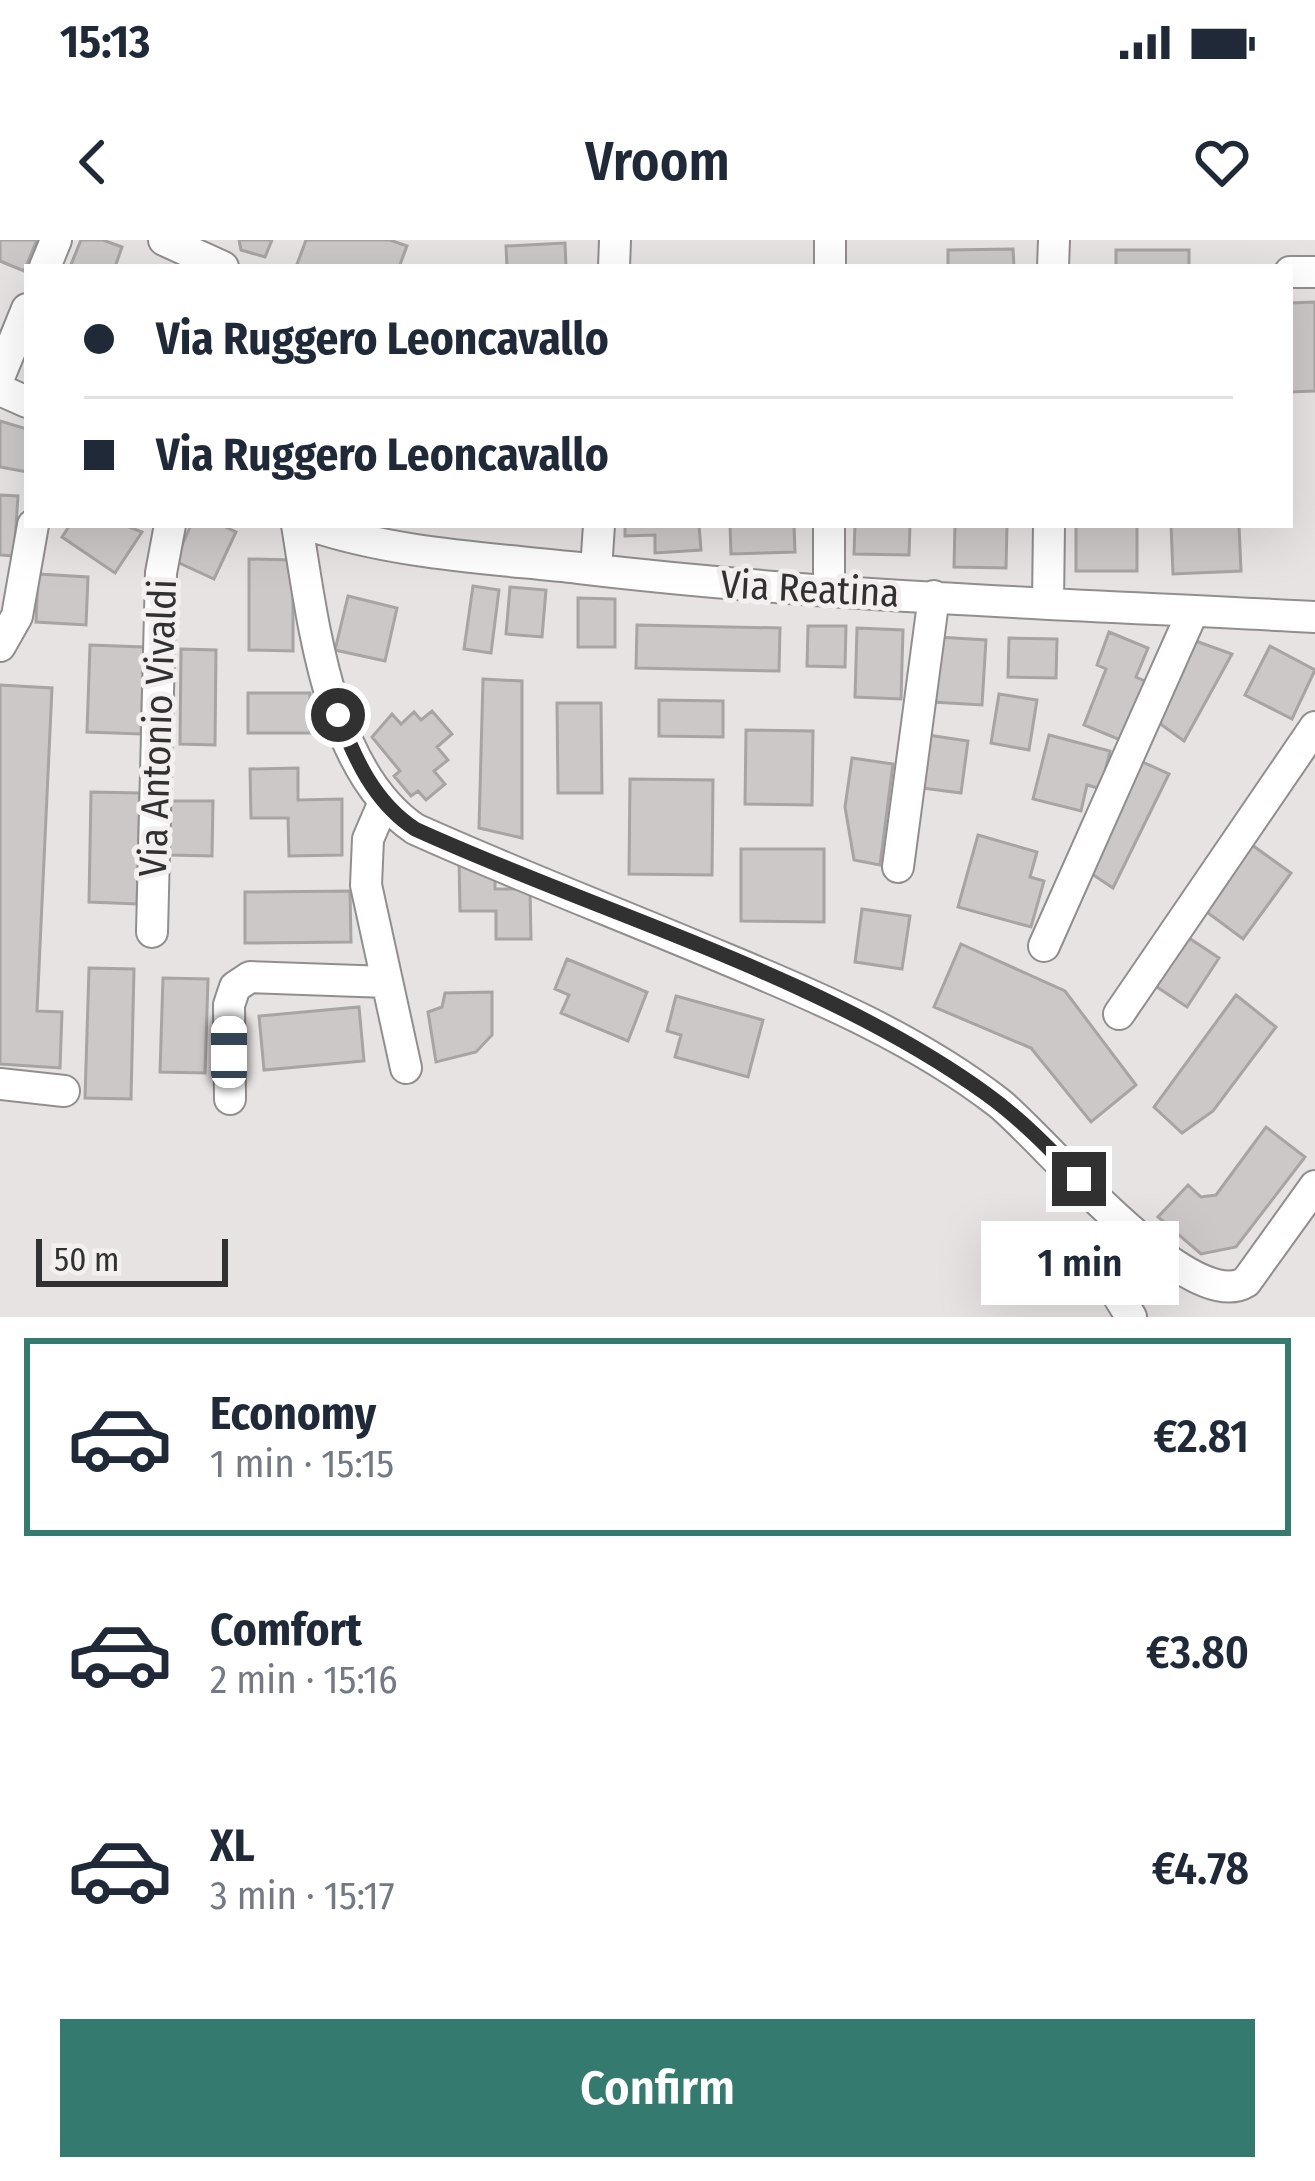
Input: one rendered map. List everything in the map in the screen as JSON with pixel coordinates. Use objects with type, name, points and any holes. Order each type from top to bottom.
[{"type":"street","points":[[164,240],[216,264]]},
{"type":"street","points":[[0,375],[24,316]]},
{"type":"street","points":[[0,646],[17,616],[32,528]]},
{"type":"street","name":"Via Antonio Vivaldi","points":[[152,932],[161,573],[169,528]]},
{"type":"street","points":[[298,528],[315,626],[338,715],[356,760],[384,802],[421,831],[811,994],[887,1034],[998,1102],[1163,1260],[1214,1286],[1232,1289],[1255,1272],[1315,1186]]},
{"type":"street","name":"Via Reatina","points":[[320,528],[357,538],[694,582],[1315,617]]},
{"type":"street","points":[[596,570],[599,528]]},
{"type":"street","points":[[829,528],[830,590]]},
{"type":"street","points":[[1048,602],[1049,528]]},
{"type":"street","points":[[898,868],[934,596]]},
{"type":"street","points":[[1043,946],[1193,610]]},
{"type":"street","points":[[1119,1014],[1315,728]]},
{"type":"street","points":[[384,802],[368,839],[364,872],[406,1068]]},
{"type":"street","points":[[230,1099],[229,1005],[235,987],[250,977],[387,982]]},
{"type":"street","points":[[0,1084],[64,1090]]},
{"type":"street","points":[[1118,1219],[1105,1240],[1103,1256],[1107,1274],[1131,1317]]},
{"type":"building","points":[[0,240],[37,240],[24,271],[0,261]]},
{"type":"building","points":[[81,240],[103,240],[122,247],[116,264],[71,264]]},
{"type":"building","points":[[239,240],[272,240],[265,257],[241,250]]},
{"type":"building","points":[[306,240],[390,240],[407,246],[400,264],[297,264]]},
{"type":"building","points":[[565,243],[566,264],[507,264],[506,246]]},
{"type":"building","points":[[1013,249],[1014,264],[948,264],[948,250]]},
{"type":"building","points":[[1116,250],[1189,250],[1189,264],[1116,264]]},
{"type":"building","points":[[1315,302],[1315,391],[1293,392],[1293,303]]},
{"type":"building","points":[[0,421],[24,428],[24,471],[0,467]]},
{"type":"building","points":[[0,495],[18,496],[14,556],[0,555]]},
{"type":"building","points":[[68,528],[142,532],[115,573],[62,537]]},
{"type":"building","points":[[190,528],[236,532],[214,579],[175,561]]},
{"type":"building","points":[[625,528],[699,528],[701,550],[655,553],[655,535],[625,536]]},
{"type":"building","points":[[730,528],[794,528],[795,552],[731,554]]},
{"type":"building","points":[[855,528],[910,528],[909,555],[854,554]]},
{"type":"building","points":[[955,528],[1007,528],[1006,568],[954,567]]},
{"type":"building","points":[[1076,528],[1137,528],[1137,571],[1076,571]]},
{"type":"building","points":[[1171,528],[1239,528],[1241,571],[1173,574]]},
{"type":"building","points":[[249,559],[293,560],[293,651],[249,650]]},
{"type":"building","points":[[38,574],[88,577],[86,625],[36,622]]},
{"type":"building","points":[[473,586],[499,590],[491,653],[464,649]]},
{"type":"building","points":[[510,587],[546,590],[542,637],[506,634]]},
{"type":"building","points":[[348,596],[397,608],[385,661],[335,650]]},
{"type":"building","points":[[578,598],[615,599],[615,647],[578,647]]},
{"type":"building","points":[[637,625],[780,628],[779,671],[636,668]]},
{"type":"building","points":[[808,626],[846,626],[845,667],[807,666]]},
{"type":"building","points":[[857,628],[903,630],[901,699],[855,697]]},
{"type":"building","points":[[1109,632],[1148,648],[1136,677],[1154,685],[1130,744],[1084,725],[1106,669],[1097,665]]},
{"type":"building","points":[[938,637],[986,640],[982,705],[933,702]]},
{"type":"building","points":[[1009,638],[1057,639],[1056,678],[1008,677]]},
{"type":"building","points":[[1193,640],[1232,654],[1184,741],[1155,720]]},
{"type":"building","points":[[90,645],[144,647],[141,734],[87,732]]},
{"type":"building","points":[[1270,646],[1315,670],[1292,719],[1245,695]]},
{"type":"building","points":[[181,649],[216,650],[215,745],[180,744]]},
{"type":"building","points":[[483,679],[522,681],[522,838],[479,828]]},
{"type":"building","points":[[0,685],[52,688],[37,1011],[62,1012],[60,1068],[0,1064]]},
{"type":"building","points":[[248,693],[310,693],[310,733],[248,733]]},
{"type":"building","points":[[999,694],[1037,700],[1029,750],[991,743]]},
{"type":"building","points":[[659,700],[723,701],[723,737],[659,736]]},
{"type":"building","points":[[557,703],[601,703],[602,793],[558,793]]},
{"type":"building","points":[[432,711],[452,734],[437,747],[448,760],[434,771],[445,784],[426,800],[418,791],[411,796],[394,776],[400,771],[372,737],[392,714],[401,724],[414,712],[421,720]]},
{"type":"building","points":[[746,730],[813,731],[812,805],[745,804]]},
{"type":"building","points":[[928,735],[968,741],[961,793],[922,788]]},
{"type":"building","points":[[1049,735],[1110,751],[1101,789],[1087,785],[1081,811],[1033,799]]},
{"type":"building","points":[[852,758],[893,764],[880,865],[854,860],[845,807]]},
{"type":"building","points":[[1136,759],[1169,774],[1113,888],[1089,872]]},
{"type":"building","points":[[298,768],[298,800],[342,799],[342,855],[289,856],[288,818],[251,818],[250,769]]},
{"type":"building","points":[[630,779],[713,780],[712,875],[629,874]]},
{"type":"building","points":[[91,792],[140,793],[137,904],[89,902]]},
{"type":"building","points":[[170,801],[213,801],[212,856],[169,855]]},
{"type":"building","points":[[978,835],[1037,852],[1030,877],[1044,881],[1031,927],[958,907]]},
{"type":"building","points":[[1248,842],[1291,873],[1243,939],[1200,907]]},
{"type":"building","points":[[741,849],[824,849],[824,922],[741,921]]},
{"type":"building","points":[[459,859],[495,870],[495,889],[530,889],[531,939],[496,939],[496,911],[460,911]]},
{"type":"building","points":[[350,891],[351,942],[245,943],[245,892]]},
{"type":"building","points":[[862,909],[910,916],[902,969],[855,962]]},
{"type":"building","points":[[1186,936],[1219,958],[1187,1007],[1154,985]]},
{"type":"building","points":[[961,944],[1065,991],[1136,1085],[1091,1122],[1031,1048],[934,1007]]},
{"type":"building","points":[[567,959],[647,992],[628,1041],[561,1013],[569,995],[555,989]]},
{"type":"building","points":[[89,968],[134,969],[131,1099],[85,1098]]},
{"type":"building","points":[[163,978],[208,979],[205,1073],[160,1072]]},
{"type":"building","points":[[492,992],[492,1035],[476,1052],[436,1062],[428,1012],[442,1007],[445,993]]},
{"type":"building","points":[[1236,995],[1276,1027],[1213,1111],[1182,1133],[1154,1107]]},
{"type":"building","points":[[676,996],[763,1020],[748,1077],[675,1057],[681,1035],[667,1031]]},
{"type":"building","points":[[359,1007],[364,1061],[264,1070],[259,1016]]},
{"type":"building","points":[[1266,1127],[1305,1157],[1236,1247],[1201,1254],[1158,1217],[1188,1185],[1201,1197],[1216,1195]]},
{"type":"route","points":[[338,715],[367,778],[391,810],[415,829],[811,994],[862,1020],[982,1091],[1079,1179]]}]
